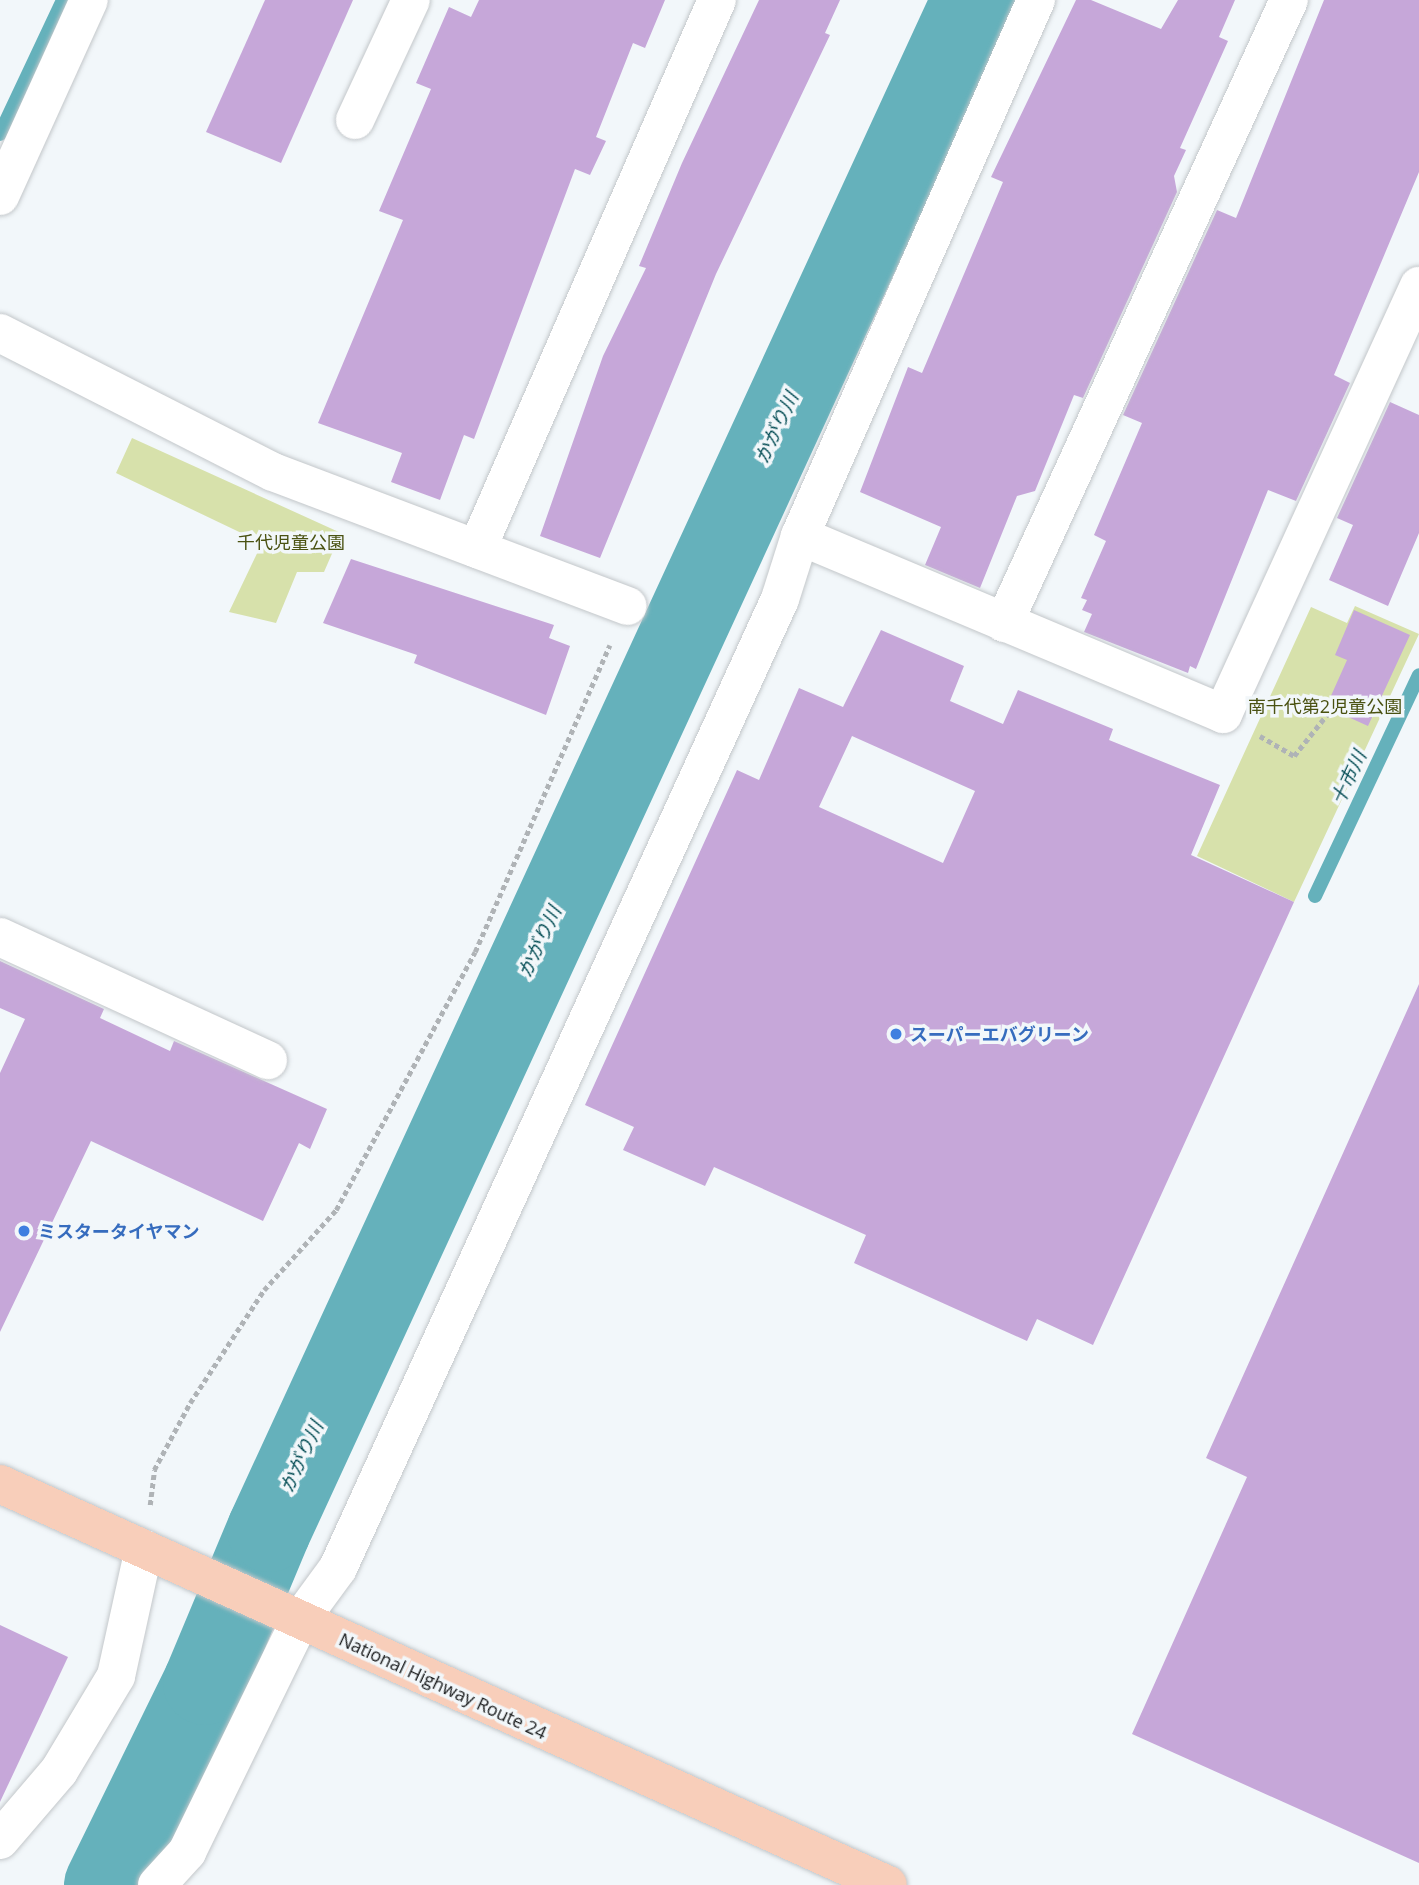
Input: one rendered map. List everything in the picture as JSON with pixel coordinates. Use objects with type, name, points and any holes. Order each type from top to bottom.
[{"type":"highway","name":"National Highway Route 24","points":[[0,1484],[888,1885]]},
{"type":"street","points":[[0,196],[89,0]]},
{"type":"street","points":[[355,120],[411,0]]},
{"type":"street","points":[[477,549],[717,0]]},
{"type":"street","points":[[156,1885],[187,1852],[291,1616],[338,1568],[780,600],[800,536],[1036,0]]},
{"type":"street","points":[[1004,623],[1289,0]]},
{"type":"street","points":[[800,536],[1223,715],[1419,286]]},
{"type":"street","points":[[0,333],[273,472],[627,606]]},
{"type":"street","points":[[0,937],[268,1060]]},
{"type":"street","points":[[0,1840],[59,1771],[116,1676],[158,1555]]},
{"type":"path","points":[[158,1555],[154,1470],[264,1290],[336,1210],[475,952],[627,606]]},
{"type":"path","points":[[1223,715],[1294,756],[1329,712]]},
{"type":"green space","name":"千代児童公園","points":[[132,438],[341,533],[324,572],[297,572],[276,623],[229,612],[262,543],[116,473]]},
{"type":"green space","name":"南千代第2児童公園","points":[[1355,606],[1419,634],[1294,902],[1197,856],[1311,607],[1347,623]]},
{"type":"building","points":[[265,0],[353,0],[281,163],[206,132]]},
{"type":"building","points":[[479,0],[665,0],[645,48],[633,43],[596,137],[606,141],[590,175],[575,169],[474,439],[464,435],[440,500],[391,482],[402,453],[318,423],[403,220],[379,211],[431,89],[416,83],[449,7],[471,17]]},
{"type":"building","points":[[759,0],[840,0],[825,33],[830,35],[716,274],[600,558],[540,536],[603,356],[646,268],[639,266],[682,163]]},
{"type":"building","points":[[1076,0],[1091,0],[1161,29],[1178,0],[1235,0],[1219,37],[1228,41],[1180,148],[1186,150],[1174,176],[1177,192],[1083,398],[1074,395],[1035,491],[1017,496],[980,588],[925,565],[941,527],[860,492],[908,367],[922,373],[1003,182],[991,177]]},
{"type":"building","points":[[1324,0],[1419,0],[1419,172],[1334,375],[1350,383],[1296,501],[1268,490],[1196,669],[1190,666],[1188,673],[1084,632],[1092,614],[1082,610],[1087,600],[1081,598],[1106,541],[1094,535],[1142,423],[1123,415],[1217,210],[1236,218]]},
{"type":"building","points":[[1390,402],[1419,415],[1419,533],[1388,606],[1329,580],[1353,525],[1337,518]]},
{"type":"building","points":[[351,559],[554,625],[549,638],[570,646],[546,715],[414,663],[417,655],[323,623]]},
{"type":"building","points":[[1354,610],[1410,635],[1368,726],[1326,707],[1347,660],[1335,655]]},
{"type":"building","points":[[881,630],[964,666],[950,701],[1003,724],[1018,690],[1113,729],[1109,740],[1220,785],[1191,855],[1294,902],[1093,1345],[1037,1319],[1027,1341],[854,1263],[866,1235],[714,1167],[705,1186],[623,1150],[634,1127],[585,1105],[737,770],[759,780],[799,688],[843,707]],"holes":[[[852,736],[975,791],[943,863],[819,807]]]},
{"type":"building","points":[[0,961],[104,1009],[100,1018],[170,1051],[174,1041],[327,1109],[310,1149],[299,1143],[263,1221],[91,1141],[0,1332],[0,1073],[25,1019],[0,1008]]},
{"type":"building","points":[[1419,984],[1419,1863],[1132,1734],[1247,1477],[1206,1458]]},
{"type":"building","points":[[0,1625],[68,1657],[0,1802]]},
{"type":"waterway","points":[[0,134],[63,0]]},
{"type":"waterway","name":"かがり川","points":[[106,1885],[205,1683],[269,1530],[974,0]]},
{"type":"waterway","name":"十市川","points":[[1315,896],[1419,675]]},
{"type":"place","name":"スーパーエバグリーン","points":[[896,1034]]},
{"type":"place","name":"ミスタータイヤマン","points":[[24,1231]]}]
